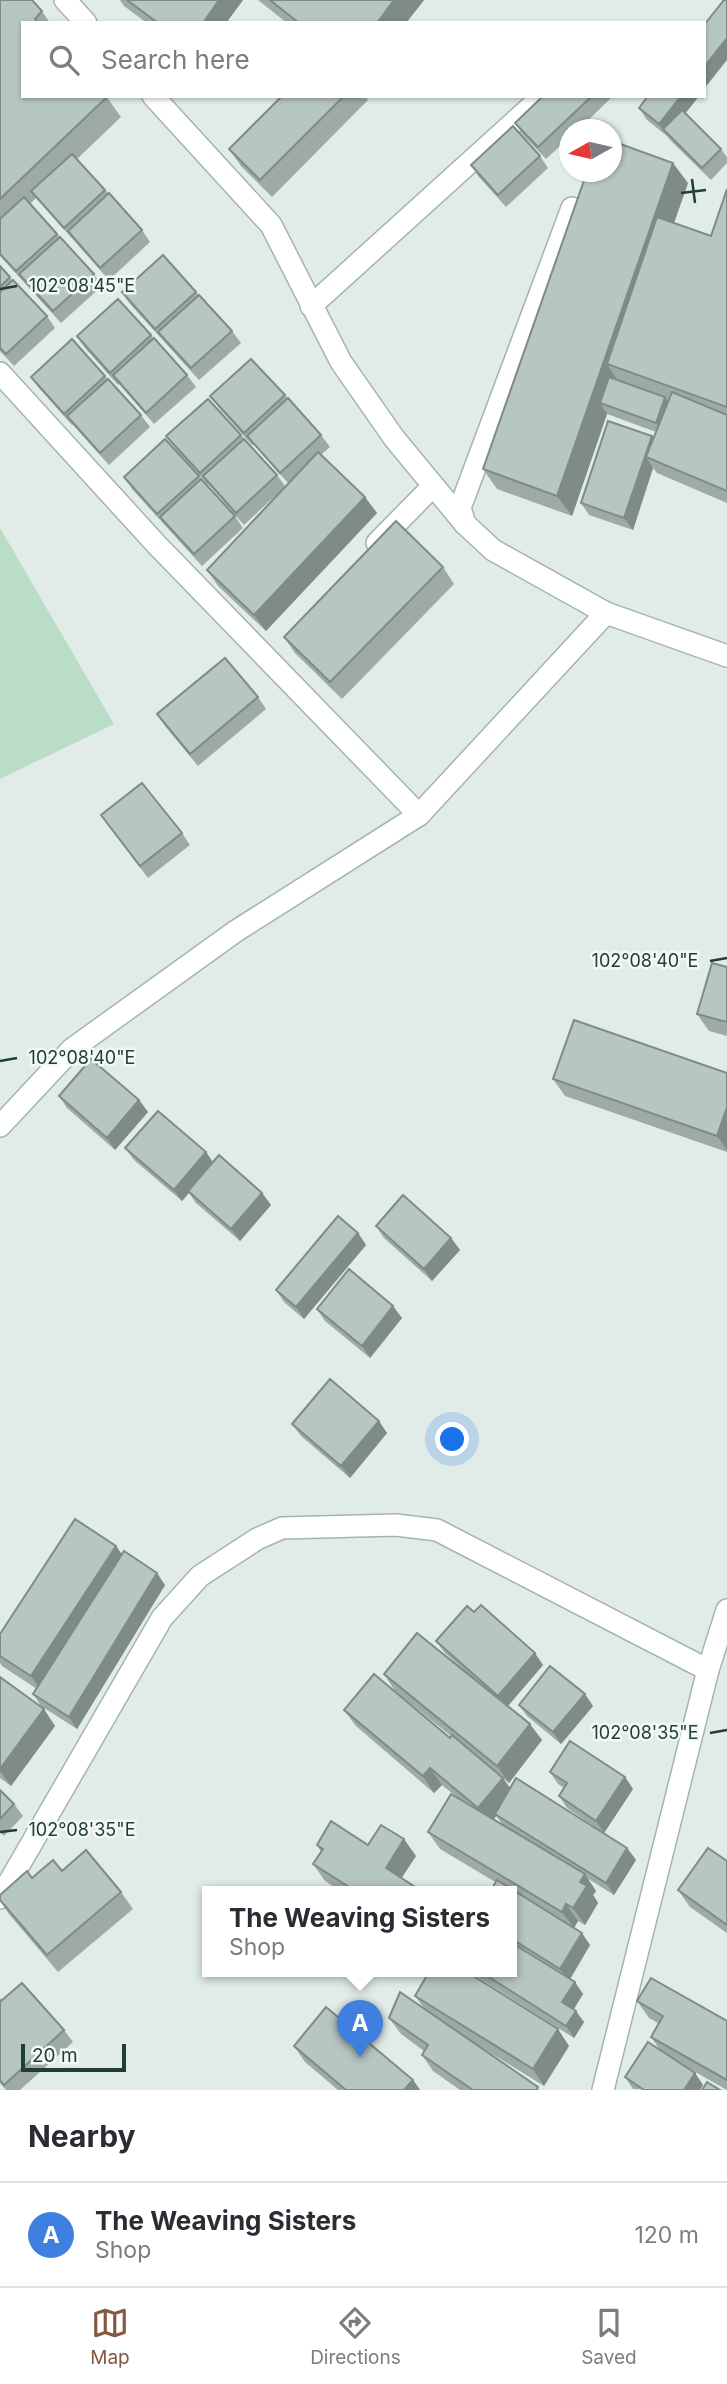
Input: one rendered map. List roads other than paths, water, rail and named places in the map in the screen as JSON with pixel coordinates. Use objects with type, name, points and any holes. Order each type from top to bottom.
[{"type":"street","points":[[65,0],[84,21]]},
{"type":"street","points":[[155,98],[271,225],[310,306],[341,362],[394,438],[465,524],[493,550],[606,613],[727,656]]},
{"type":"street","points":[[310,306],[541,98]]},
{"type":"street","points":[[465,524],[460,508],[572,208]]},
{"type":"street","points":[[0,373],[156,544],[419,815]]},
{"type":"street","points":[[365,555],[433,486]]},
{"type":"street","points":[[0,1126],[72,1049],[236,931],[419,815],[606,613]]},
{"type":"street","points":[[0,1898],[162,1618],[200,1576],[257,1539],[282,1528],[396,1525],[437,1530],[708,1671]]},
{"type":"street","points":[[603,2090],[708,1671],[727,1610]]},
{"type":"place","name":"The Weaving Sisters","points":[[360,2058]]}]
